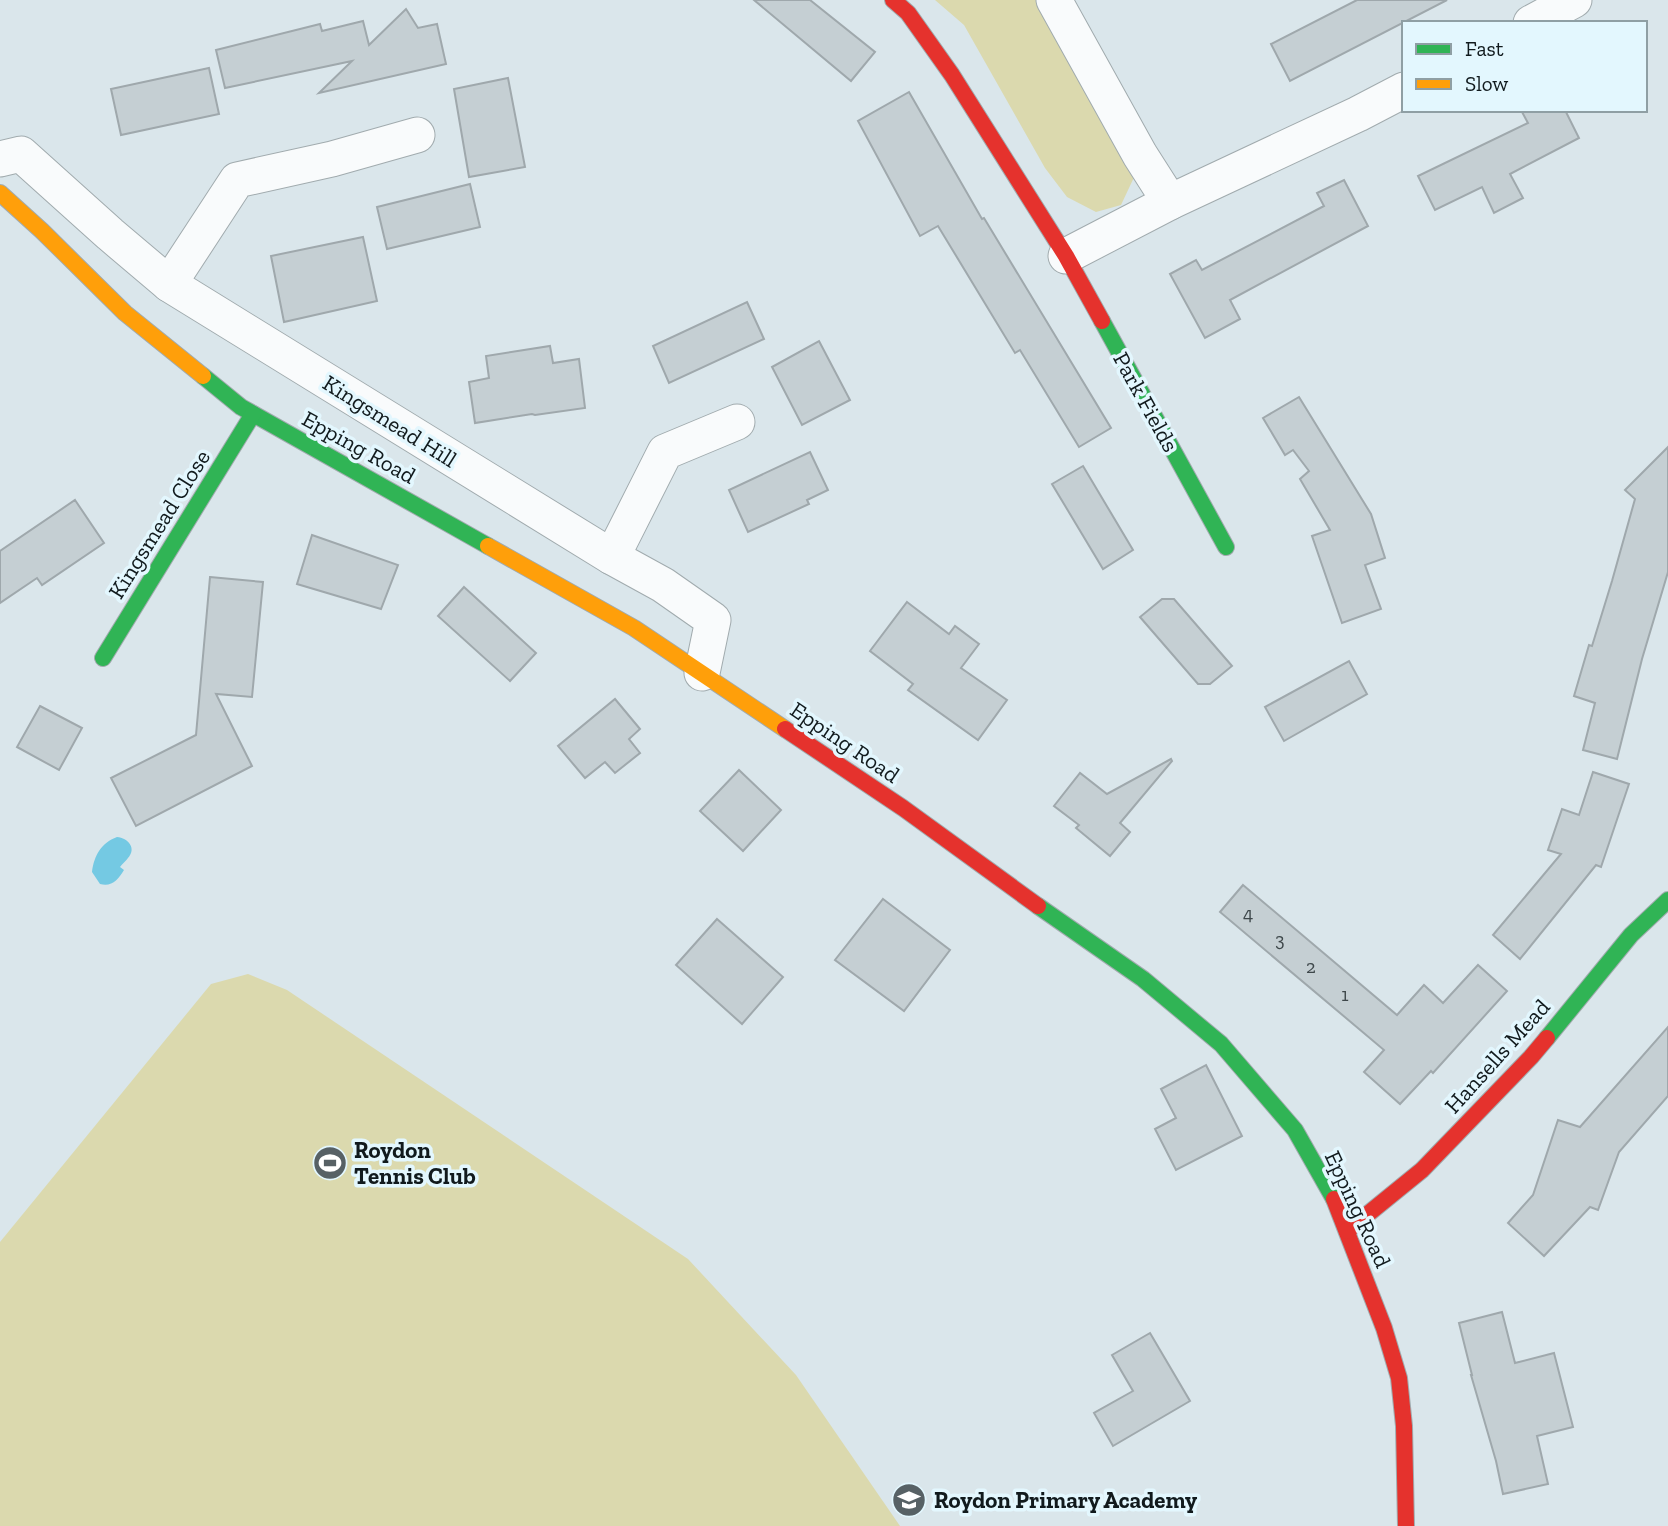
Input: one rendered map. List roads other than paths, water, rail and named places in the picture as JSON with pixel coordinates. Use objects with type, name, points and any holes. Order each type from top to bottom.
[{"type":"main road","name":"Park Fields","points":[[893,0],[908,13],[952,75],[1066,256],[1226,547]]},
{"type":"main road","name":"Epping Road","points":[[0,193],[125,313],[240,407],[634,628],[903,808],[1143,979],[1221,1044],[1295,1130],[1332,1194],[1347,1231],[1384,1328],[1399,1378],[1404,1426],[1406,1526]]},
{"type":"main road","name":"Kingsmead Close","points":[[103,658],[253,414]]},
{"type":"main road","name":"Hansells Mead","points":[[1347,1231],[1422,1170],[1531,1056],[1631,935],[1668,900]]},
{"type":"street","points":[[1054,0],[1140,155],[1170,202]]},
{"type":"street","points":[[1535,21],[1573,0]]},
{"type":"street","points":[[1066,256],[1170,202],[1402,91]]},
{"type":"street","points":[[169,284],[237,180],[332,159],[417,135]]},
{"type":"street","name":"Kingsmead Hill","points":[[0,159],[21,154],[169,284],[611,557],[663,585],[713,620],[702,673]]},
{"type":"street","points":[[611,557],[665,452],[737,422]]},
{"type":"water","points":[[117,837],[130,844],[131,854],[120,867],[124,870],[117,880],[111,884],[100,884],[92,872],[94,861],[103,846]]},
{"type":"place","name":"Roydon Tennis Club","points":[[330,1163]]},
{"type":"place","name":"Roydon Primary Academy","points":[[909,1500]]}]
